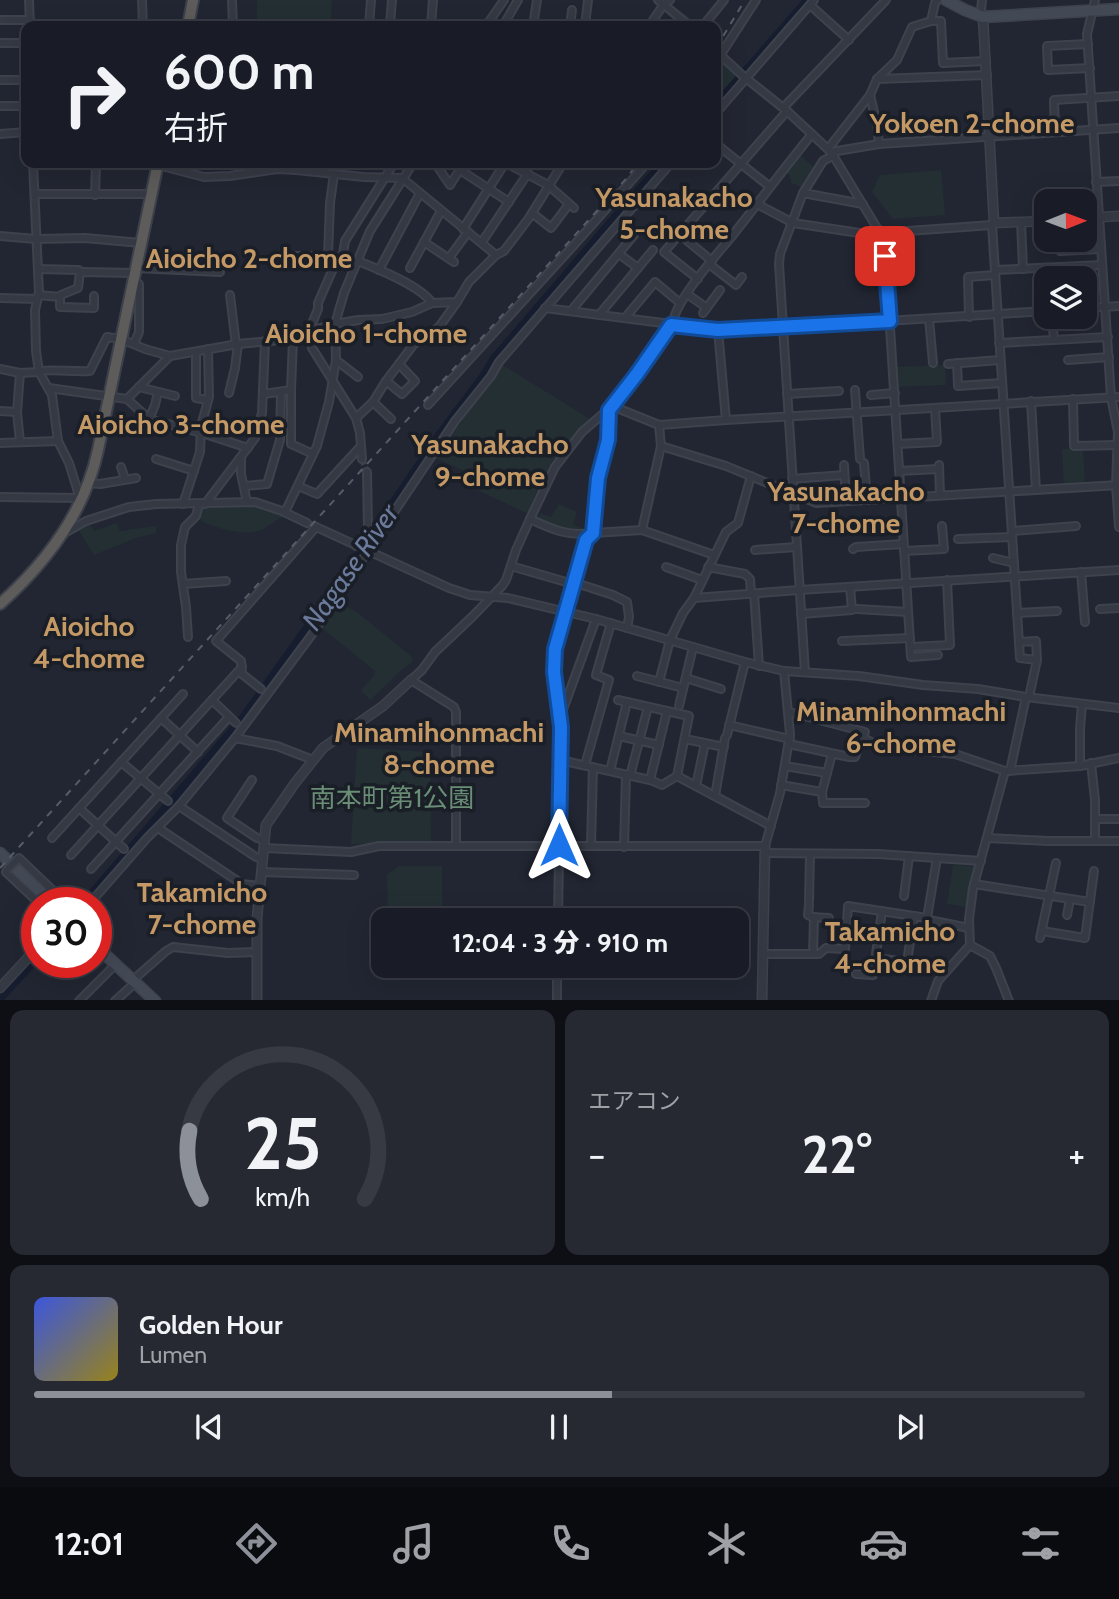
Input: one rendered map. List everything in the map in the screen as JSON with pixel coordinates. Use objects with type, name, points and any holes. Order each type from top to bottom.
[{"type":"highway","points":[[189,21],[193,0]]},
{"type":"highway","points":[[0,604],[46,557],[61,535],[88,483],[97,458],[157,168]]},
{"type":"main road","points":[[946,0],[983,17],[1094,5],[1119,9]]},
{"type":"main road","points":[[0,853],[35,887]]},
{"type":"main road","points":[[112,960],[155,1000]]},
{"type":"street","points":[[29,0],[30,21]]},
{"type":"street","points":[[142,0],[143,21]]},
{"type":"street","points":[[232,0],[233,21]]},
{"type":"street","points":[[369,21],[371,0]]},
{"type":"street","points":[[390,21],[392,0]]},
{"type":"street","points":[[431,21],[433,0]]},
{"type":"street","points":[[489,21],[504,0]]},
{"type":"street","points":[[506,21],[518,0]]},
{"type":"street","points":[[534,21],[537,0]]},
{"type":"street","points":[[585,21],[587,0]]},
{"type":"street","points":[[707,21],[724,0]]},
{"type":"street","points":[[721,49],[756,0]]},
{"type":"street","points":[[698,279],[664,252],[785,109],[886,0]]},
{"type":"street","points":[[931,21],[938,0]]},
{"type":"street","points":[[982,0],[997,315],[1020,657],[1037,660]]},
{"type":"street","points":[[652,21],[664,1],[685,21]]},
{"type":"street","points":[[721,107],[812,2],[849,40]]},
{"type":"street","points":[[1094,5],[1087,34],[1098,218],[1118,432],[1119,527]]},
{"type":"street","points":[[571,21],[572,10]]},
{"type":"street","points":[[0,20],[21,22]]},
{"type":"street","points":[[805,672],[782,328],[780,254],[803,193],[870,95],[877,79],[897,60],[912,27],[941,21],[943,63],[986,61]]},
{"type":"street","points":[[0,43],[21,43]]},
{"type":"street","points":[[1088,44],[1047,46],[1048,70],[1090,68]]},
{"type":"street","points":[[721,56],[831,152],[877,228],[884,233]]},
{"type":"street","points":[[877,79],[987,75]]},
{"type":"street","points":[[0,80],[21,80]]},
{"type":"street","points":[[870,95],[879,144]]},
{"type":"street","points":[[1055,132],[1054,100],[1119,96]]},
{"type":"street","points":[[0,106],[21,106]]},
{"type":"street","points":[[831,152],[879,144],[1119,128]]},
{"type":"street","points":[[0,134],[21,132]]},
{"type":"street","points":[[257,1000],[256,952],[261,872],[266,825],[270,818],[313,760],[331,741],[383,706],[502,586],[555,467],[582,432],[611,408],[671,325],[680,303],[812,134]]},
{"type":"street","points":[[721,148],[769,186]]},
{"type":"street","points":[[0,497],[81,498],[58,441],[52,396],[39,371],[36,351],[38,269],[33,168]]},
{"type":"street","points":[[95,195],[96,168]]},
{"type":"street","points":[[172,168],[204,177],[230,176],[268,168]]},
{"type":"street","points":[[291,168],[334,174],[402,178],[496,255]]},
{"type":"street","points":[[362,458],[356,418],[312,348],[309,331],[345,241],[391,168]]},
{"type":"street","points":[[285,512],[317,446],[329,402],[336,360],[335,324],[344,293],[370,232],[409,168]]},
{"type":"street","points":[[438,168],[450,185],[460,170],[509,202]]},
{"type":"street","points":[[424,242],[452,260],[489,188],[505,168]]},
{"type":"street","points":[[518,168],[548,185],[571,206],[551,228],[532,213]]},
{"type":"street","points":[[356,418],[373,402],[414,344],[439,327],[469,282],[496,255],[504,251],[532,213],[560,168]]},
{"type":"street","points":[[428,405],[643,168]]},
{"type":"street","points":[[104,887],[179,806],[235,738],[313,633],[363,549],[499,362],[630,204],[666,168]]},
{"type":"street","points":[[482,242],[528,173]]},
{"type":"street","points":[[328,256],[334,174]]},
{"type":"street","points":[[1096,182],[1119,181]]},
{"type":"street","points":[[379,270],[420,193]]},
{"type":"street","points":[[803,193],[863,204]]},
{"type":"street","points":[[35,194],[153,194]]},
{"type":"street","points":[[620,194],[630,204]]},
{"type":"street","points":[[757,204],[793,223],[866,234],[1034,221]]},
{"type":"street","points":[[410,268],[441,211]]},
{"type":"street","points":[[1098,218],[1119,216]]},
{"type":"street","points":[[1021,222],[1023,269]]},
{"type":"street","points":[[884,233],[911,657],[938,655]]},
{"type":"street","points":[[679,234],[736,285],[741,277]]},
{"type":"street","points":[[571,311],[634,235]]},
{"type":"street","points":[[0,236],[36,239],[85,238],[142,243]]},
{"type":"street","points":[[1097,249],[1101,249]]},
{"type":"street","points":[[599,315],[653,250]]},
{"type":"street","points":[[619,254],[638,268]]},
{"type":"street","points":[[295,256],[328,256],[339,259]]},
{"type":"street","points":[[358,261],[404,282],[429,298],[432,303]]},
{"type":"street","points":[[969,317],[968,277],[1023,269],[1102,265]]},
{"type":"street","points":[[38,269],[135,274],[220,272]]},
{"type":"street","points":[[0,298],[60,297],[78,288],[80,272]]},
{"type":"street","points":[[134,344],[139,332],[139,284],[135,274]]},
{"type":"street","points":[[625,318],[655,282],[680,303]]},
{"type":"street","points":[[687,294],[705,311],[720,290]]},
{"type":"street","points":[[229,393],[237,345],[230,295]]},
{"type":"street","points":[[60,297],[60,307],[94,308],[94,296]]},
{"type":"street","points":[[0,369],[20,373],[57,369],[90,371],[107,337],[121,339],[170,356],[293,339],[309,331],[335,324],[382,319],[412,312],[432,303],[457,302]]},
{"type":"street","points":[[1097,308],[1119,306]]},
{"type":"street","points":[[545,308],[718,330],[1034,312]]},
{"type":"street","points":[[929,319],[933,363]]},
{"type":"street","points":[[1053,329],[1054,340]]},
{"type":"street","points":[[718,330],[726,420]]},
{"type":"street","points":[[999,343],[1108,337]]},
{"type":"street","points":[[291,444],[293,339]]},
{"type":"street","points":[[188,637],[181,572],[182,536],[185,527],[196,516],[202,504],[255,438],[264,394],[265,341]]},
{"type":"street","points":[[183,504],[200,452],[201,426],[209,397],[208,349]]},
{"type":"street","points":[[195,353],[196,398],[207,400]]},
{"type":"street","points":[[127,399],[170,356]]},
{"type":"street","points":[[1068,360],[1109,357]]},
{"type":"street","points":[[336,360],[358,377]]},
{"type":"street","points":[[948,364],[1000,360]]},
{"type":"street","points":[[957,363],[958,386],[1002,383]]},
{"type":"street","points":[[386,380],[402,394],[415,381],[399,364]]},
{"type":"street","points":[[20,373],[17,412],[20,442]]},
{"type":"street","points":[[139,387],[175,396]]},
{"type":"street","points":[[49,388],[127,399],[149,419],[248,448]]},
{"type":"street","points":[[264,394],[291,390]]},
{"type":"street","points":[[855,390],[867,500]]},
{"type":"street","points":[[244,486],[267,484],[280,440],[281,391]]},
{"type":"street","points":[[787,394],[839,391]]},
{"type":"street","points":[[149,419],[158,392]]},
{"type":"street","points":[[870,395],[895,393]]},
{"type":"street","points":[[611,408],[659,425],[1115,397]]},
{"type":"street","points":[[1073,399],[1074,446],[1118,443]]},
{"type":"street","points":[[1031,401],[1036,490]]},
{"type":"street","points":[[373,402],[391,419]]},
{"type":"street","points":[[558,908],[560,717],[554,672],[555,649],[586,540],[593,533],[598,478],[608,440],[611,408]]},
{"type":"street","points":[[898,444],[937,442],[935,408]]},
{"type":"street","points":[[0,411],[17,412]]},
{"type":"street","points":[[259,424],[291,425]]},
{"type":"street","points":[[642,530],[661,446],[659,425]]},
{"type":"street","points":[[280,440],[313,454]]},
{"type":"street","points":[[0,443],[58,441]]},
{"type":"street","points":[[298,486],[317,494],[361,446]]},
{"type":"street","points":[[661,446],[726,466],[816,503],[1118,485]]},
{"type":"street","points":[[241,457],[247,502]]},
{"type":"street","points":[[156,459],[194,471]]},
{"type":"street","points":[[844,465],[846,501]]},
{"type":"street","points":[[121,467],[125,480]]},
{"type":"street","points":[[899,471],[939,467],[940,495]]},
{"type":"street","points":[[363,549],[368,530],[367,472]]},
{"type":"street","points":[[792,479],[844,475]]},
{"type":"street","points":[[659,682],[670,640],[726,532],[738,523],[751,477]]},
{"type":"street","points":[[88,483],[100,484],[136,478]]},
{"type":"street","points":[[61,535],[86,521],[129,508],[156,504],[264,504],[470,595],[508,598],[596,619],[759,666],[784,671],[978,689],[1119,708]]},
{"type":"street","points":[[530,519],[555,531],[579,535],[642,530],[714,555]]},
{"type":"street","points":[[261,689],[242,674],[241,661],[216,641],[312,525]]},
{"type":"street","points":[[853,550],[856,547],[944,549],[943,526]]},
{"type":"street","points":[[958,539],[1076,526]]},
{"type":"street","points":[[755,550],[796,547]]},
{"type":"street","points":[[993,558],[1014,563]]},
{"type":"street","points":[[511,566],[613,595],[627,602],[627,628]]},
{"type":"street","points":[[708,566],[746,574],[750,579],[759,666]]},
{"type":"street","points":[[666,567],[702,580]]},
{"type":"street","points":[[694,598],[1119,570]]},
{"type":"street","points":[[1081,572],[1085,622]]},
{"type":"street","points":[[911,647],[950,645],[947,580]]},
{"type":"street","points":[[183,584],[226,581]]},
{"type":"street","points":[[801,614],[852,610],[850,587]]},
{"type":"street","points":[[1100,609],[1119,608]]},
{"type":"street","points":[[857,609],[908,612]]},
{"type":"street","points":[[1017,613],[1057,611]]},
{"type":"street","points":[[560,717],[596,619]]},
{"type":"street","points":[[591,846],[589,766],[610,680],[596,675],[611,623]]},
{"type":"street","points":[[842,641],[910,638]]},
{"type":"street","points":[[931,1000],[938,981],[970,945],[969,919],[974,884],[1037,660],[1035,641],[1019,642]]},
{"type":"street","points":[[679,706],[694,647]]},
{"type":"street","points":[[715,796],[726,736],[745,662]]},
{"type":"street","points":[[71,855],[242,667]]},
{"type":"street","points":[[762,1000],[765,850],[789,742],[789,712],[784,671]]},
{"type":"street","points":[[637,676],[683,688]]},
{"type":"street","points":[[686,678],[721,689]]},
{"type":"street","points":[[411,680],[454,707],[456,712],[456,846]]},
{"type":"street","points":[[52,838],[183,694]]},
{"type":"street","points":[[212,700],[236,723]]},
{"type":"street","points":[[560,760],[662,785],[677,776],[689,716],[618,700]]},
{"type":"street","points":[[610,771],[627,702]]},
{"type":"street","points":[[1080,766],[1082,704]]},
{"type":"street","points":[[624,847],[628,776],[648,707]]},
{"type":"street","points":[[650,780],[667,711]]},
{"type":"street","points":[[729,725],[832,754],[855,757],[865,732],[789,712]]},
{"type":"street","points":[[92,869],[229,717]]},
{"type":"street","points":[[161,718],[198,752]]},
{"type":"street","points":[[619,736],[659,745]]},
{"type":"street","points":[[235,738],[277,746],[313,760]]},
{"type":"street","points":[[863,738],[882,747],[955,754],[1007,771],[1080,766],[1119,758]]},
{"type":"street","points":[[685,739],[724,747]]},
{"type":"street","points":[[696,786],[705,743]]},
{"type":"street","points":[[832,754],[822,792],[823,803],[864,803]]},
{"type":"street","points":[[121,762],[167,801]]},
{"type":"street","points":[[1091,764],[1096,841]]},
{"type":"street","points":[[785,766],[827,773]]},
{"type":"street","points":[[677,776],[771,826]]},
{"type":"street","points":[[252,780],[227,818],[264,844],[351,852],[379,846],[559,845],[878,854],[981,861]]},
{"type":"street","points":[[781,785],[822,792]]},
{"type":"street","points":[[179,806],[262,859]]},
{"type":"street","points":[[79,808],[124,849]]},
{"type":"street","points":[[1095,819],[1119,819]]},
{"type":"street","points":[[158,828],[242,884],[260,886]]},
{"type":"street","points":[[987,838],[1119,841]]},
{"type":"street","points":[[810,854],[808,915],[814,918],[830,918]]},
{"type":"street","points":[[904,896],[909,856]]},
{"type":"street","points":[[22,887],[6,872],[19,858],[49,887]]},
{"type":"street","points":[[927,918],[937,858]]},
{"type":"street","points":[[1056,863],[1041,934],[1085,938],[1094,871]]},
{"type":"street","points":[[261,872],[354,875]]},
{"type":"street","points":[[974,884],[1090,902]]},
{"type":"street","points":[[1067,915],[1070,899]]},
{"type":"street","points":[[763,954],[819,954],[826,948],[845,949],[848,906],[927,918],[969,928]]},
{"type":"street","points":[[856,974],[873,975],[882,911]]},
{"type":"street","points":[[907,962],[914,916]]},
{"type":"street","points":[[813,954],[814,918]]},
{"type":"street","points":[[970,945],[990,956],[1009,1000]]},
{"type":"street","points":[[115,1000],[173,947],[228,953],[256,952]]},
{"type":"street","points":[[875,958],[947,970]]},
{"type":"street","points":[[79,1000],[116,964]]},
{"type":"street","points":[[0,988],[21,965]]},
{"type":"street","points":[[557,978],[557,1000]]},
{"type":"green space","points":[[257,0],[332,0],[331,21],[257,21]]},
{"type":"green space","points":[[721,62],[740,76],[721,98]]},
{"type":"green space","points":[[800,155],[815,168],[804,188],[791,183],[790,176],[785,171]]},
{"type":"green space","points":[[941,170],[945,215],[893,219],[872,192],[880,175]]},
{"type":"green space","points":[[501,364],[590,419],[553,464],[528,514],[475,489],[479,478],[436,458]]},
{"type":"green space","points":[[945,365],[946,385],[897,387],[896,367]]},
{"type":"green space","points":[[1083,448],[1085,485],[1064,486],[1062,449]]},
{"type":"green space","points":[[559,504],[577,512],[573,525],[586,529],[582,533],[538,521],[541,513],[551,517]]},
{"type":"green space","points":[[251,505],[284,516],[261,530],[245,533],[201,521],[202,507]]},
{"type":"green space","points":[[117,523],[120,531],[156,526],[156,533],[94,555],[79,531],[90,524],[94,531]]},
{"type":"green space","points":[[337,602],[357,612],[412,657],[412,662],[370,700],[361,690],[375,671],[321,627]]},
{"type":"green space","name":"南本町第1公園","points":[[357,748],[430,752],[431,843],[351,844]]},
{"type":"green space","points":[[953,865],[974,867],[966,907],[947,904]]},
{"type":"green space","points":[[399,866],[442,866],[442,908],[388,908],[387,875]]},
{"type":"waterway","name":"Nagase River","points":[[721,100],[809,0]]},
{"type":"waterway","name":"Nagase River","points":[[99,887],[244,718],[494,360],[660,168]]},
{"type":"waterway","name":"Nagase River","points":[[0,997],[21,974]]},
{"type":"tunnel","points":[[362,459],[367,472]]},
{"type":"railway","points":[[721,40],[745,0]]},
{"type":"railway","points":[[0,868],[634,168]]},
{"type":"district","name":"Yokoen 2-chome","points":[[972,123]]},
{"type":"district","name":"Yasunakacho 5-chome","points":[[674,213]]},
{"type":"district","name":"Aioicho 2-chome","points":[[249,258]]},
{"type":"district","name":"Aioicho 1-chome","points":[[366,333]]},
{"type":"district","name":"Aioicho 3-chome","points":[[181,424]]},
{"type":"district","name":"Yasunakacho 9-chome","points":[[490,460]]},
{"type":"district","name":"Yasunakacho 7-chome","points":[[846,507]]},
{"type":"district","name":"Aioicho 4-chome","points":[[89,642]]},
{"type":"district","name":"Minamihonmachi 6-chome","points":[[901,727]]},
{"type":"district","name":"Minamihonmachi 8-chome","points":[[439,748]]},
{"type":"district","name":"Takamicho 7-chome","points":[[202,908]]},
{"type":"district","name":"Takamicho 4-chome","points":[[890,947]]},
{"type":"route","points":[[559,845],[561,727],[554,672],[555,649],[586,540],[593,533],[598,478],[608,440],[609,410],[671,325],[718,330],[890,321],[885,256]]}]
